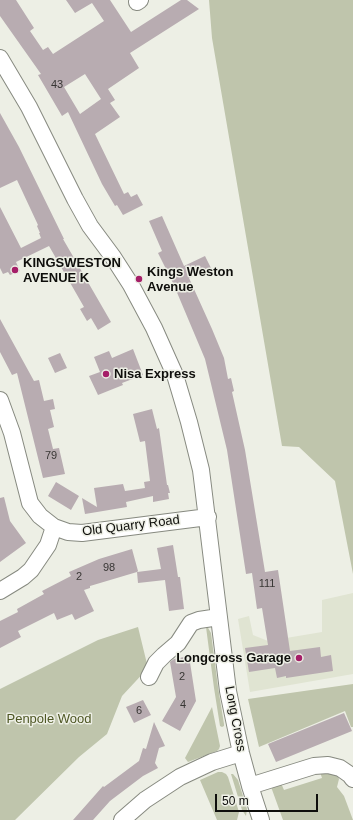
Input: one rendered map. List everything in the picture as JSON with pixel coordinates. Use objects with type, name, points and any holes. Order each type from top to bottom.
[{"type":"street","points":[[0,58],[29,107],[90,226],[131,285],[154,328],[175,375],[190,422],[201,470],[208,517],[219,617],[199,620],[191,623],[178,643],[156,663],[149,677]]},
{"type":"street","name":"Old Quarry Road","points":[[0,400],[12,433],[30,503],[40,516],[54,527],[68,532],[82,533],[208,517]]},
{"type":"street","points":[[0,591],[23,577],[31,570],[45,550],[54,527]]},
{"type":"street","name":"Long Cross","points":[[219,617],[228,691],[241,753],[260,820]]},
{"type":"street","points":[[122,820],[145,800],[180,777],[212,762],[241,753]]},
{"type":"street","points":[[250,786],[314,766],[328,765],[340,768],[353,779]]},
{"type":"shaded area","name":"Longcross Garage","points":[[353,593],[353,674],[250,692],[238,619],[249,616],[253,635],[268,641],[322,632],[322,600]]},
{"type":"green space","points":[[209,0],[353,0],[353,574],[335,481],[299,447],[282,446],[212,38]]},
{"type":"green space","points":[[207,626],[211,633],[224,724],[222,727],[220,726],[214,688]]},
{"type":"green space","name":"Penpole Wood","points":[[138,627],[148,668],[122,696],[107,734],[79,757],[15,820],[0,820],[0,689],[98,640]]},
{"type":"green space","points":[[353,684],[353,727],[351,727],[345,711],[259,747],[248,699]]},
{"type":"green space","points":[[212,707],[220,746],[219,749],[188,762],[185,758]]},
{"type":"green space","points":[[319,769],[336,773],[339,779],[337,787],[344,796],[353,820],[283,820],[270,784],[280,781],[284,790],[322,778]]},
{"type":"green space","points":[[218,772],[226,774],[228,777],[239,812],[237,820],[217,820],[200,780]]},
{"type":"green space","points":[[231,774],[233,774],[238,780],[247,809],[246,816],[242,810]]},
{"type":"building","points":[[0,0],[16,0],[34,28],[30,31],[43,50],[48,47],[53,54],[104,21],[92,3],[75,13],[66,0],[110,0],[131,32],[181,0],[187,0],[199,9],[130,53],[139,68],[108,89],[115,100],[110,103],[120,117],[95,134],[124,194],[128,192],[131,197],[137,194],[143,205],[123,215],[117,205],[115,206],[102,184],[68,112],[62,116],[38,75],[41,74],[0,16]],"holes":[[[85,74],[101,99],[80,114],[64,87]]]},
{"type":"building","points":[[0,113],[19,147],[63,239],[111,322],[98,330],[91,318],[87,321],[80,309],[84,307],[49,246],[16,262],[20,271],[10,275],[8,272],[3,274],[0,268],[0,207],[21,248],[41,238],[38,225],[17,180],[0,188]]},
{"type":"building","points":[[162,216],[184,266],[205,256],[211,268],[189,278],[224,358],[228,379],[231,378],[234,391],[232,392],[245,450],[265,572],[278,570],[290,651],[320,647],[321,657],[331,655],[333,671],[286,678],[286,676],[277,678],[275,668],[249,672],[245,648],[268,645],[262,608],[257,609],[252,573],[246,574],[227,450],[205,359],[173,283],[158,253],[162,251],[149,221]]},
{"type":"building","points":[[0,319],[34,381],[39,380],[44,401],[53,399],[55,409],[50,410],[54,427],[48,429],[53,449],[59,448],[65,474],[43,478],[17,373],[12,375],[0,352]]},
{"type":"building","points":[[133,349],[143,375],[122,383],[123,385],[98,395],[89,376],[100,372],[94,357],[109,351],[112,358]]},
{"type":"building","points":[[60,353],[67,368],[55,373],[48,358]]},
{"type":"building","points":[[152,409],[157,429],[159,428],[167,485],[170,493],[168,493],[169,499],[153,502],[153,496],[126,502],[127,507],[85,514],[82,498],[97,507],[94,488],[123,484],[125,491],[145,488],[144,482],[150,481],[145,441],[140,442],[133,414]]},
{"type":"building","points":[[56,482],[79,496],[71,510],[48,496]]},
{"type":"building","points":[[4,497],[10,521],[26,543],[0,562],[0,498]]},
{"type":"building","points":[[173,545],[178,577],[180,577],[184,609],[169,611],[165,580],[138,583],[137,572],[161,569],[157,548]]},
{"type":"building","points":[[132,549],[137,572],[90,586],[90,588],[84,590],[94,611],[75,620],[72,614],[57,620],[54,613],[18,631],[21,637],[0,648],[0,621],[18,612],[17,609],[44,594],[42,591],[71,576],[69,572],[99,559]]},
{"type":"building","points":[[189,656],[196,701],[180,731],[162,721],[176,697],[170,662],[174,659]]},
{"type":"building","points":[[143,700],[151,715],[134,723],[126,707]]},
{"type":"building","points":[[344,713],[352,731],[276,762],[268,744]]},
{"type":"building","points":[[154,722],[165,746],[159,748],[155,763],[158,768],[143,776],[110,801],[93,820],[73,820],[103,786],[104,787],[139,761],[143,748],[146,749]]},
{"type":"place","name":"KINGSWESTON AVENUE K","points":[[15,270]]},
{"type":"place","name":"Kings Weston Avenue","points":[[139,279]]},
{"type":"place","name":"Nisa Express","points":[[106,374]]},
{"type":"place","name":"Longcross Garage","points":[[299,658]]}]
